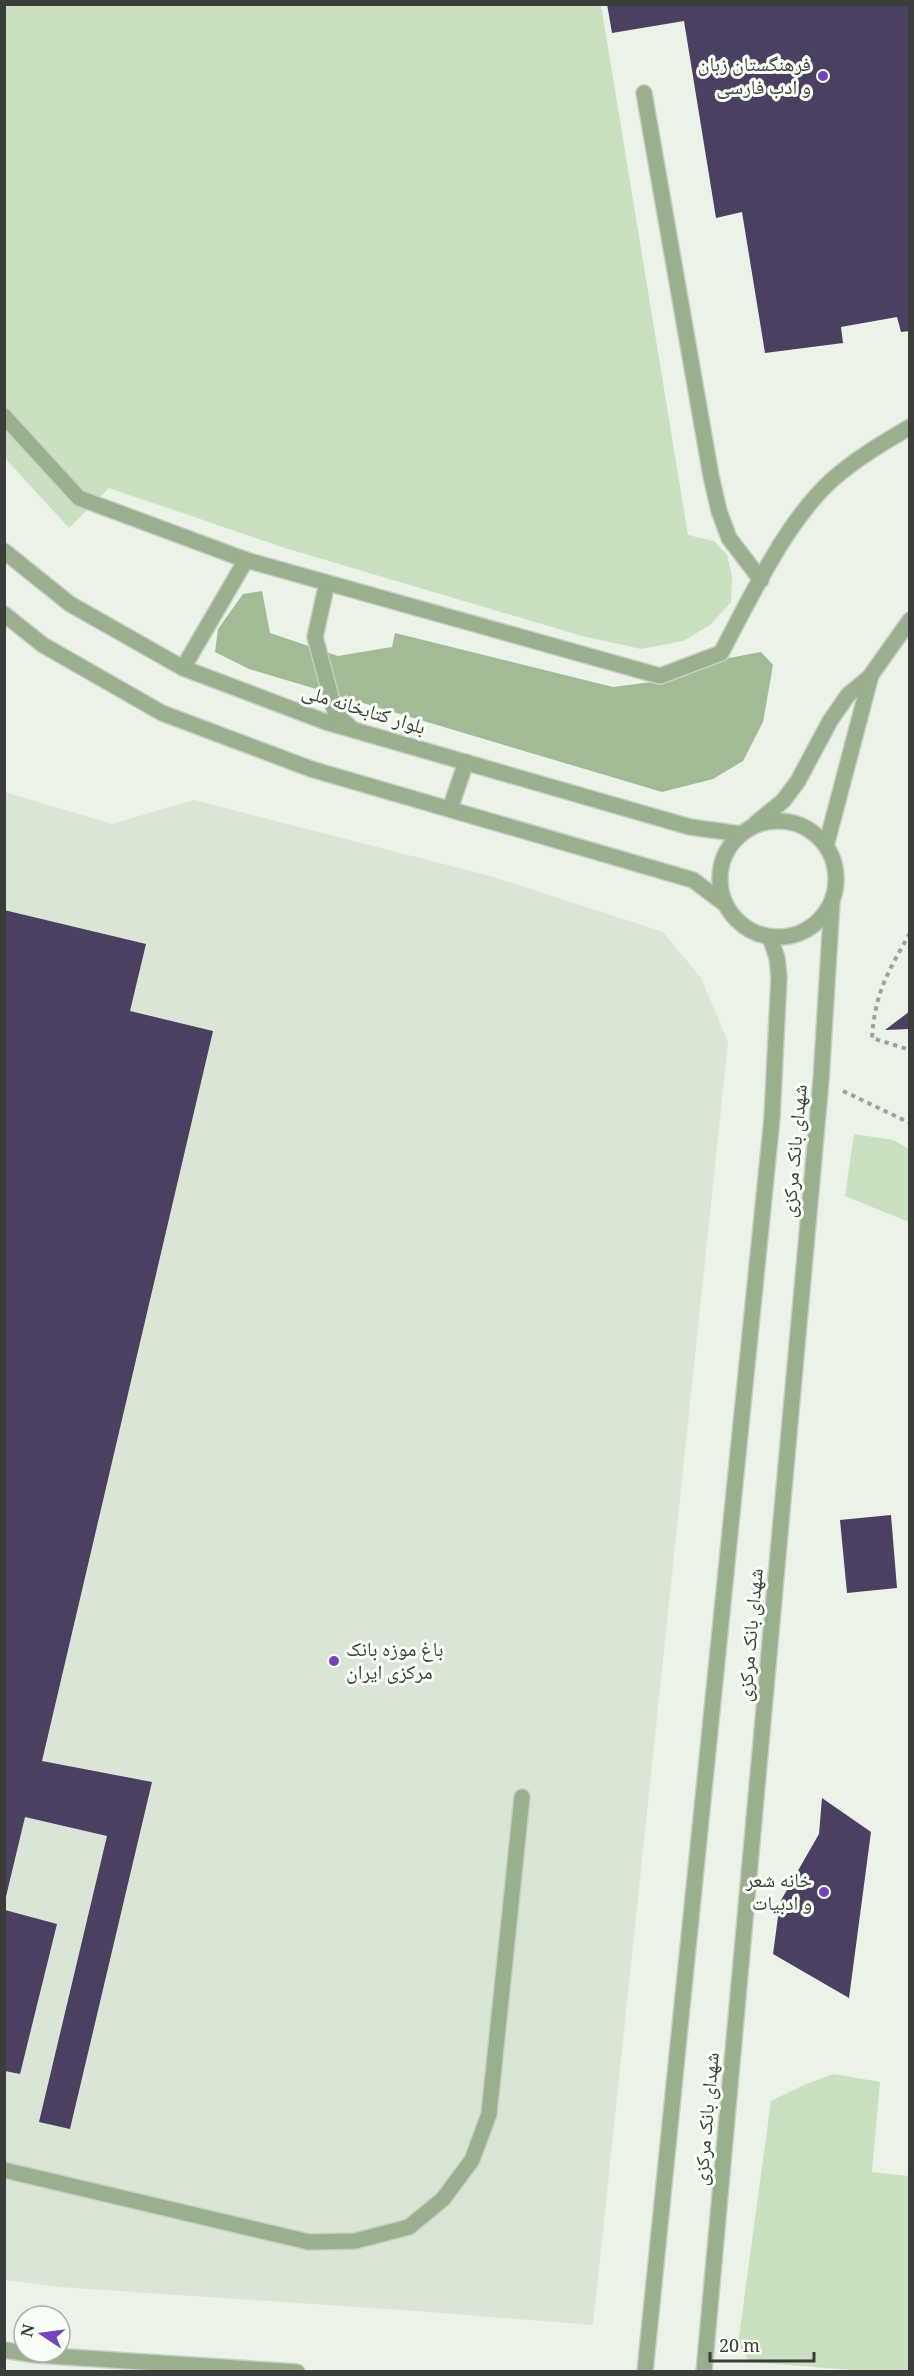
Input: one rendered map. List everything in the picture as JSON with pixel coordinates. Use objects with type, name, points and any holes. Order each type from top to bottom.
[{"type":"lane","points":[[644,93],[719,511],[729,538],[761,580]]},
{"type":"lane","points":[[4,416],[79,498],[246,560],[660,676],[721,653],[761,580],[802,513],[831,481],[860,457],[909,427]]},
{"type":"lane","name":"بلوار کتابخانه ملی","points":[[4,551],[70,604],[183,668],[353,730],[690,827],[745,831]]},
{"type":"lane","points":[[183,668],[246,560]]},
{"type":"lane","points":[[327,583],[315,637],[335,712],[353,730]]},
{"type":"lane","points":[[4,614],[43,645],[162,713],[311,769],[693,880],[725,904],[736,920],[751,931],[770,937],[789,937],[807,930],[821,918],[832,902],[836,883],[834,864],[826,846],[807,829],[782,820],[765,822],[745,831]]},
{"type":"lane","points":[[725,904],[720,885],[721,866],[729,848],[745,831],[783,801],[798,781],[825,729],[842,703],[871,675],[909,620]]},
{"type":"lane","points":[[826,846],[871,675]]},
{"type":"lane","points":[[450,809],[466,762]]},
{"type":"lane","name":"شهدای بانک مرکزی","points":[[704,2372],[821,1080],[832,902]]},
{"type":"lane","name":"شهدای بانک مرکزی","points":[[645,2372],[772,1118],[779,977],[777,958],[770,937]]},
{"type":"lane","points":[[4,2170],[309,2242],[355,2241],[408,2227],[443,2199],[472,2160],[489,2114],[522,1797]]},
{"type":"lane","points":[[4,2350],[36,2355],[297,2372]]},
{"type":"path","points":[[909,933],[882,982],[874,1015],[872,1038],[909,1050]]},
{"type":"path","points":[[821,1080],[909,1123]]},
{"type":"shaded area","name":"باغ موزه بانک مرکزی ایران","points":[[4,792],[112,824],[194,800],[490,876],[663,932],[701,978],[728,1042],[593,2325],[60,2287],[5,2280]]},
{"type":"green space","points":[[5,5],[601,5],[688,535],[714,541],[727,555],[732,576],[731,602],[710,625],[683,641],[641,649],[582,636],[285,548],[109,488],[69,528],[5,458]]},
{"type":"green space","points":[[262,591],[270,633],[338,656],[392,647],[395,633],[613,687],[652,682],[729,658],[761,652],[773,665],[763,722],[743,761],[713,779],[662,792],[249,669],[215,652],[218,629],[243,594]]},
{"type":"green space","points":[[854,1134],[893,1140],[909,1149],[909,1222],[845,1196]]},
{"type":"green space","points":[[834,2074],[880,2082],[872,2172],[909,2176],[909,2371],[864,2371],[750,2362],[738,2344],[771,2101],[806,2084]]},
{"type":"building","points":[[607,4],[910,4],[910,331],[901,332],[897,317],[841,327],[843,343],[765,353],[742,212],[716,218],[684,21],[612,33]]},
{"type":"building","points":[[4,910],[146,944],[130,1011],[213,1031],[42,1761],[152,1782],[70,2129],[39,2122],[107,1836],[25,1817],[4,1905]]},
{"type":"building","points":[[910,1011],[910,1029],[885,1030]]},
{"type":"building","points":[[891,1515],[897,1588],[847,1593],[840,1520]]},
{"type":"building","name":"خانه شعر و ادبیات","points":[[822,1798],[871,1832],[849,1998],[773,1954],[780,1902],[819,1834]]},
{"type":"building","points":[[5,1910],[57,1924],[20,2074],[5,2071]]},
{"type":"place","name":"فرهنگستان زبان و ادب فارسی","points":[[823,76]]},
{"type":"place","name":"باغ موزه بانک مرکزی ایران","points":[[334,1661]]},
{"type":"place","name":"خانه شعر و ادبیات","points":[[824,1892]]}]
